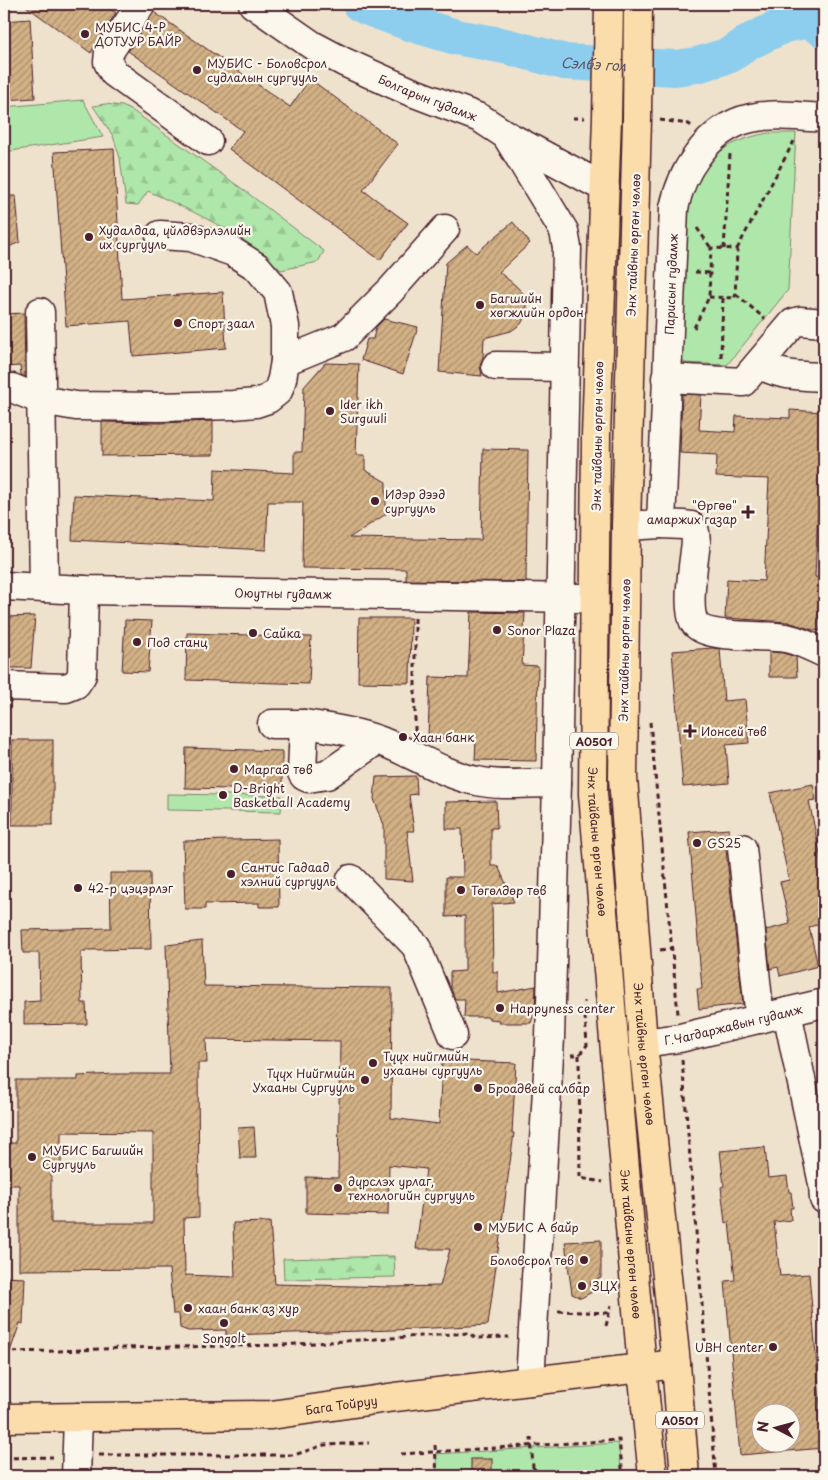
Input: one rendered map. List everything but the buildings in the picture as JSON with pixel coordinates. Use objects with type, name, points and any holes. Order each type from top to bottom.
[{"type":"main road","name":"Энх тайваны өргөн чөлөө","points":[[610,4],[596,436],[593,794],[653,1476]]},
{"type":"main road","name":"Энх тайвны өргөн чөлөө","points":[[638,4],[626,526],[623,778],[643,1043],[676,1364]]},
{"type":"main road","name":"Бага Тойруу","points":[[4,1418],[271,1415],[395,1397],[676,1364]]},
{"type":"main road","name":"A0501","points":[[676,1364],[685,1476]]},
{"type":"street","points":[[141,4],[109,52],[108,62],[114,73],[208,141]]},
{"type":"street","name":"Болгарын гудамж","points":[[253,4],[312,45],[344,62],[409,91],[480,118],[605,188]]},
{"type":"street","name":"Парисын гудамж","points":[[661,524],[674,208],[684,176],[707,143],[720,131],[732,124],[746,119],[776,115],[824,118]]},
{"type":"street","points":[[506,134],[564,231],[566,248],[561,598],[550,1038],[530,1381]]},
{"type":"street","points":[[285,361],[344,337],[391,290],[445,228]]},
{"type":"street","points":[[4,388],[12,388],[41,400],[76,406],[168,407],[256,403],[268,398],[278,390],[285,361],[285,326],[278,292],[257,267],[233,252],[191,237],[160,235]]},
{"type":"street","points":[[40,312],[44,588]]},
{"type":"street","points":[[666,378],[743,382],[793,323],[800,321],[824,323]]},
{"type":"street","points":[[759,364],[769,370],[783,374],[824,377]]},
{"type":"street","points":[[496,366],[564,367]]},
{"type":"street","points":[[626,526],[661,524],[691,526],[696,542],[690,605],[694,622],[702,629],[715,634],[785,638],[808,644],[824,653]]},
{"type":"street","name":"Оюутны гудамж","points":[[4,586],[84,590],[595,598]]},
{"type":"street","points":[[4,686],[66,688],[76,684],[82,675],[84,590]]},
{"type":"street","points":[[272,724],[322,726],[378,740],[459,776],[476,781],[492,784],[557,783]]},
{"type":"street","points":[[304,724],[302,773],[308,778],[327,775],[378,740]]},
{"type":"street","points":[[742,848],[760,1019]]},
{"type":"street","points":[[351,879],[416,946],[454,1035]]},
{"type":"street","name":"Г.Чагдаржавын гудамж","points":[[643,1043],[680,1038],[824,1003]]},
{"type":"street","points":[[787,1012],[823,1184],[824,1200]]},
{"type":"street","points":[[76,1469],[78,1417]]},
{"type":"path","points":[[737,249],[711,248],[709,297],[735,298],[737,249],[795,138]]},
{"type":"path","points":[[724,249],[731,150]]},
{"type":"path","points":[[735,293],[768,322]]},
{"type":"path","points":[[721,358],[723,298]]},
{"type":"path","points":[[415,617],[416,756]]},
{"type":"path","points":[[649,715],[680,1038],[716,1476]]},
{"type":"path","points":[[660,950],[672,948]]},
{"type":"path","points":[[584,1001],[588,1045]]},
{"type":"path","points":[[579,1055],[580,1178],[608,1183]]},
{"type":"path","points":[[606,1326],[612,1304]]},
{"type":"path","points":[[555,1310],[609,1312]]},
{"type":"path","points":[[4,1352],[282,1346],[468,1333],[475,1338],[509,1337],[512,1331]]},
{"type":"path","points":[[528,1476],[533,1468],[531,1437]]},
{"type":"path","points":[[400,1454],[619,1440],[624,1476]]},
{"type":"path","points":[[5,1476],[76,1469],[294,1455],[324,1444],[369,1444]]},
{"type":"path","points":[[435,1445],[437,1476]]},
{"type":"path","points":[[4,1458],[76,1469],[127,1473],[323,1474]]},
{"type":"path","points":[[533,1468],[543,1476]]},
{"type":"green space","points":[[83,100],[103,137],[4,152],[4,107]]},
{"type":"green space","points":[[105,104],[122,106],[133,111],[241,188],[324,251],[318,262],[281,270],[251,245],[218,225],[148,191],[138,205],[126,204],[120,158],[113,136],[93,106]]},
{"type":"green space","points":[[768,133],[796,133],[788,290],[727,365],[684,363],[681,357],[687,205],[700,176],[707,164],[716,155],[738,142]]},
{"type":"green space","points":[[167,794],[282,796],[281,812],[167,810]]},
{"type":"green space","points":[[394,1256],[395,1277],[284,1279],[283,1259]]},
{"type":"green space","points":[[618,1443],[622,1476],[437,1476],[436,1454]]},
{"type":"waterway","name":"Сэлбэ гол","points":[[360,4],[412,24],[456,37],[505,46],[565,62],[675,68],[697,65],[730,55],[749,42],[784,25],[805,21],[813,23],[824,30]]},
{"type":"place","name":"МУБИС 4-Р ДОТУУР БАЙР","points":[[85,34]]},
{"type":"place","name":"МУБИС - Боловсрол судлалын сургууль","points":[[197,70]]},
{"type":"place","name":"Худалдаа, үйлдвэрлэлийн их сургууль","points":[[89,237]]},
{"type":"place","name":"Багшийн хөгжлийн ордон","points":[[480,305]]},
{"type":"place","name":"Спорт заал","points":[[178,323]]},
{"type":"place","name":"Ider ikh Surguuli","points":[[330,411]]},
{"type":"place","name":"Идэр дээд сургууль","points":[[375,501]]},
{"type":"place","name":"\"Өргөө\" амаржих газар","points":[[748,512]]},
{"type":"place","name":"Sonor Plaza","points":[[497,630]]},
{"type":"place","name":"Сайка","points":[[253,633]]},
{"type":"place","name":"Под станц","points":[[137,642]]},
{"type":"place","name":"Ионсей төв","points":[[690,731]]},
{"type":"place","name":"Хаан банк","points":[[403,737]]},
{"type":"place","name":"Маргад төв","points":[[234,769]]},
{"type":"place","name":"D-Bright Basketball Academy","points":[[223,795]]},
{"type":"place","name":"GS25","points":[[697,843]]},
{"type":"place","name":"Сантис Гадаад хэлний сургууль","points":[[231,874]]},
{"type":"place","name":"42-р цэцэрлэг","points":[[78,888]]},
{"type":"place","name":"Төгөлдөр төв","points":[[461,890]]},
{"type":"place","name":"Happyness center","points":[[500,1008]]},
{"type":"place","name":"Түүх нийгмийн ухааны сургууль","points":[[373,1063]]},
{"type":"place","name":"Түүх Нийгмийн Ухааны Сургууль","points":[[365,1080]]},
{"type":"place","name":"Броадвей салбар","points":[[478,1088]]},
{"type":"place","name":"МУБИС Багшийн Сургууль","points":[[32,1157]]},
{"type":"place","name":"дүрслэх урлаг, технологийн сургууль","points":[[338,1188]]},
{"type":"place","name":"МУБИС А байр","points":[[478,1227]]},
{"type":"place","name":"Боловсрол төв","points":[[584,1260]]},
{"type":"place","name":"ЗЦХ","points":[[582,1286]]},
{"type":"place","name":"хаан банк аз хур","points":[[188,1308]]},
{"type":"place","name":"Songolt","points":[[224,1323]]},
{"type":"place","name":"UBH center","points":[[773,1347]]}]
